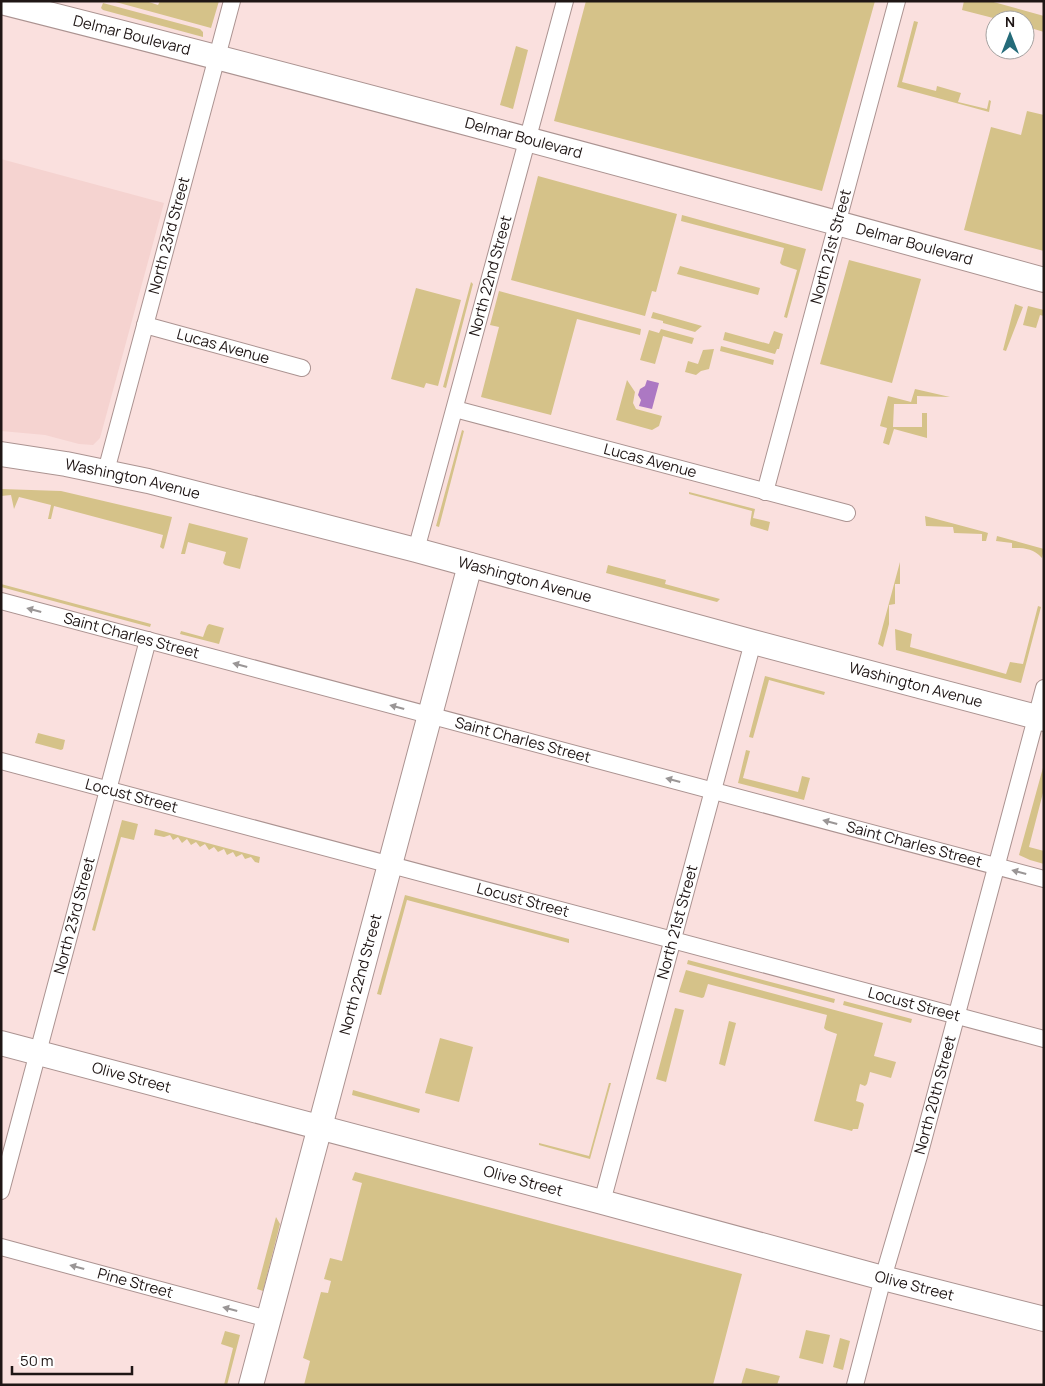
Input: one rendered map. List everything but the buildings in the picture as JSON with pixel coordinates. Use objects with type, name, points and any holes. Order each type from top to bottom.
[{"type":"main road","name":"Delmar Boulevard","points":[[1,2],[217,57],[1044,280]]},
{"type":"main road","name":"Washington Avenue","points":[[1,454],[106,471],[416,550],[753,642],[1040,717]]},
{"type":"main road","name":"North 22nd Street","points":[[251,1385],[470,565]]},
{"type":"main road","name":"Olive Street","points":[[1,1043],[882,1278],[1044,1319]]},
{"type":"street","name":"North 23rd Street","points":[[106,471],[232,1]]},
{"type":"street","name":"North 22nd Street","points":[[416,550],[565,1]]},
{"type":"street","name":"North 21st Street","points":[[765,492],[897,1]]},
{"type":"street","name":"Lucas Avenue","points":[[145,325],[302,368]]},
{"type":"street","name":"Lucas Avenue","points":[[455,409],[847,514]]},
{"type":"street","name":"Saint Charles Street","points":[[1,601],[1044,879]]},
{"type":"street","name":"North 23rd Street","points":[[1,1191],[148,640]]},
{"type":"street","name":"North 21st Street","points":[[602,1202],[753,642]]},
{"type":"street","name":"North 20th Street","points":[[855,1385],[882,1278],[919,1156],[995,866],[1040,717],[1044,688]]},
{"type":"street","name":"Locust Street","points":[[1,761],[1044,1039]]},
{"type":"street","name":"Pine Street","points":[[1,1247],[268,1319]]},
{"type":"shaded area","points":[[112,1],[146,1],[158,5],[160,1],[219,1],[211,28]]},
{"type":"shaded area","points":[[586,1],[875,1],[822,191],[554,121]]},
{"type":"shaded area","points":[[964,1],[990,1],[1022,10],[985,10],[985,16],[962,10]]},
{"type":"shaded area","points":[[103,3],[200,29],[203,32],[203,37],[103,10],[101,8]]},
{"type":"shaded area","points":[[1035,14],[1044,16],[1044,32],[1035,29]]},
{"type":"shaded area","points":[[914,21],[918,22],[902,82],[936,91],[937,86],[961,93],[958,102],[987,109],[989,100],[991,101],[989,112],[897,87]]},
{"type":"shaded area","points":[[516,46],[528,50],[513,109],[500,105]]},
{"type":"shaded area","points":[[1027,111],[1044,115],[1044,251],[964,230],[991,127],[1021,135]]},
{"type":"shaded area","points":[[1,159],[164,203],[100,438],[93,445],[79,444],[45,435],[1,431]]},
{"type":"shaded area","points":[[538,176],[677,214],[656,292],[652,291],[645,316],[511,280]]},
{"type":"shaded area","points":[[682,215],[806,249],[787,318],[784,317],[797,270],[780,263],[784,248],[681,221]]},
{"type":"shaded area","points":[[849,260],[921,279],[892,383],[820,364]]},
{"type":"shaded area","points":[[680,266],[760,288],[758,295],[677,274]]},
{"type":"shaded area","points":[[471,282],[473,284],[446,388],[443,387]]},
{"type":"shaded area","points":[[416,288],[461,300],[438,386],[426,383],[424,388],[391,379]]},
{"type":"shaded area","points":[[499,291],[641,329],[640,335],[577,319],[551,415],[481,397],[499,327],[490,325]]},
{"type":"shaded area","points":[[1015,304],[1023,307],[1006,351],[1003,350]]},
{"type":"shaded area","points":[[1028,306],[1044,310],[1044,316],[1040,315],[1036,328],[1023,325]]},
{"type":"shaded area","points":[[653,312],[702,326],[695,332],[663,323],[663,321],[651,318]]},
{"type":"shaded area","points":[[661,329],[694,338],[692,344],[663,336],[655,364],[640,360],[649,330],[659,333]]},
{"type":"shaded area","points":[[774,331],[783,334],[779,349],[777,349],[775,354],[723,340],[725,332],[769,344]]},
{"type":"shaded area","points":[[721,346],[774,360],[773,365],[720,351]]},
{"type":"shaded area","points":[[714,349],[709,369],[701,371],[696,375],[685,372],[688,361],[698,364],[703,350]]},
{"type":"shaded area","points":[[627,380],[635,392],[633,403],[636,409],[662,416],[659,426],[652,430],[616,420]]},
{"type":"shaded area","points":[[647,380],[659,383],[652,409],[639,406],[641,400],[638,395]]},
{"type":"shaded area","points":[[915,389],[950,397],[917,396],[917,404],[894,404],[893,427],[922,427],[922,413],[927,413],[927,438],[894,429],[889,445],[883,443],[887,428],[880,426],[888,396],[911,402]]},
{"type":"shaded area","points":[[462,430],[464,431],[439,527],[436,526]]},
{"type":"shaded area","points":[[1,489],[61,491],[172,517],[164,548],[160,547],[163,535],[54,506],[51,519],[48,519],[51,505],[19,497],[14,509],[11,495],[1,496]]},
{"type":"shaded area","points":[[689,492],[755,509],[753,518],[770,522],[768,531],[751,526],[752,511],[689,494]]},
{"type":"shaded area","points":[[925,516],[988,533],[986,541],[982,541],[982,534],[954,533],[953,527],[926,526]]},
{"type":"shaded area","points":[[189,523],[248,538],[240,569],[223,563],[226,552],[188,542],[185,554],[181,554]]},
{"type":"shaded area","points":[[997,536],[1044,549],[1042,558],[1032,550],[1012,548],[1012,543],[996,541]]},
{"type":"shaded area","points":[[900,562],[900,584],[895,584],[895,604],[889,605],[889,624],[883,647],[878,644]]},
{"type":"shaded area","points":[[608,565],[666,580],[665,584],[720,599],[717,602],[606,573]]},
{"type":"shaded area","points":[[1,584],[151,624],[150,627],[1,587]]},
{"type":"shaded area","points":[[1038,606],[1041,607],[1021,683],[896,650],[895,629],[912,634],[910,647],[1006,674],[1010,662],[1023,664]]},
{"type":"shaded area","points":[[209,624],[224,628],[219,644],[180,634],[181,631],[203,637]]},
{"type":"shaded area","points":[[765,676],[825,692],[824,695],[769,680],[753,738],[749,737]]},
{"type":"shaded area","points":[[38,733],[65,740],[63,749],[35,743]]},
{"type":"shaded area","points":[[746,750],[750,751],[743,778],[798,792],[802,776],[810,778],[804,800],[738,783]]},
{"type":"shaded area","points":[[1044,764],[1044,789],[1029,847],[1044,851],[1044,864],[1019,855]]},
{"type":"shaded area","points":[[122,820],[138,824],[134,840],[121,837],[95,931],[92,930]]},
{"type":"shaded area","points":[[155,829],[260,857],[259,863],[255,862],[251,857],[245,859],[242,854],[236,857],[233,852],[227,855],[224,849],[218,852],[214,847],[209,850],[205,844],[200,847],[196,842],[191,845],[187,839],[182,843],[178,837],[173,840],[170,835],[164,837],[154,835]]},
{"type":"shaded area","points":[[405,895],[569,939],[569,943],[407,900],[381,995],[377,994]]},
{"type":"shaded area","points":[[688,960],[835,999],[834,1003],[687,964]]},
{"type":"shaded area","points":[[686,970],[883,1023],[874,1056],[896,1062],[891,1078],[870,1072],[867,1084],[865,1086],[860,1084],[856,1101],[864,1105],[858,1129],[853,1129],[852,1131],[814,1121],[837,1034],[824,1028],[827,1015],[708,984],[702,998],[679,992]]},
{"type":"shaded area","points":[[844,1001],[912,1019],[911,1023],[843,1005]]},
{"type":"shaded area","points":[[675,1008],[684,1010],[666,1082],[656,1079]]},
{"type":"shaded area","points":[[729,1021],[736,1023],[725,1066],[719,1064]]},
{"type":"shaded area","points":[[440,1038],[473,1047],[459,1102],[425,1093]]},
{"type":"shaded area","points":[[609,1083],[611,1083],[590,1159],[539,1145],[539,1143],[589,1156]]},
{"type":"shaded area","points":[[353,1090],[420,1109],[419,1113],[352,1095]]},
{"type":"shaded area","points":[[355,1172],[742,1274],[713,1385],[304,1385],[310,1361],[303,1358],[321,1292],[328,1293],[331,1281],[324,1279],[330,1258],[342,1261],[362,1183],[352,1180]]},
{"type":"shaded area","points":[[276,1217],[280,1224],[263,1291],[257,1289]]},
{"type":"shaded area","points":[[806,1330],[830,1335],[823,1364],[799,1358]]},
{"type":"shaded area","points":[[225,1331],[240,1335],[227,1385],[224,1385],[233,1348],[221,1344]]},
{"type":"shaded area","points":[[840,1338],[850,1341],[843,1370],[833,1367]]},
{"type":"shaded area","points":[[746,1368],[780,1376],[777,1385],[741,1385]]}]
